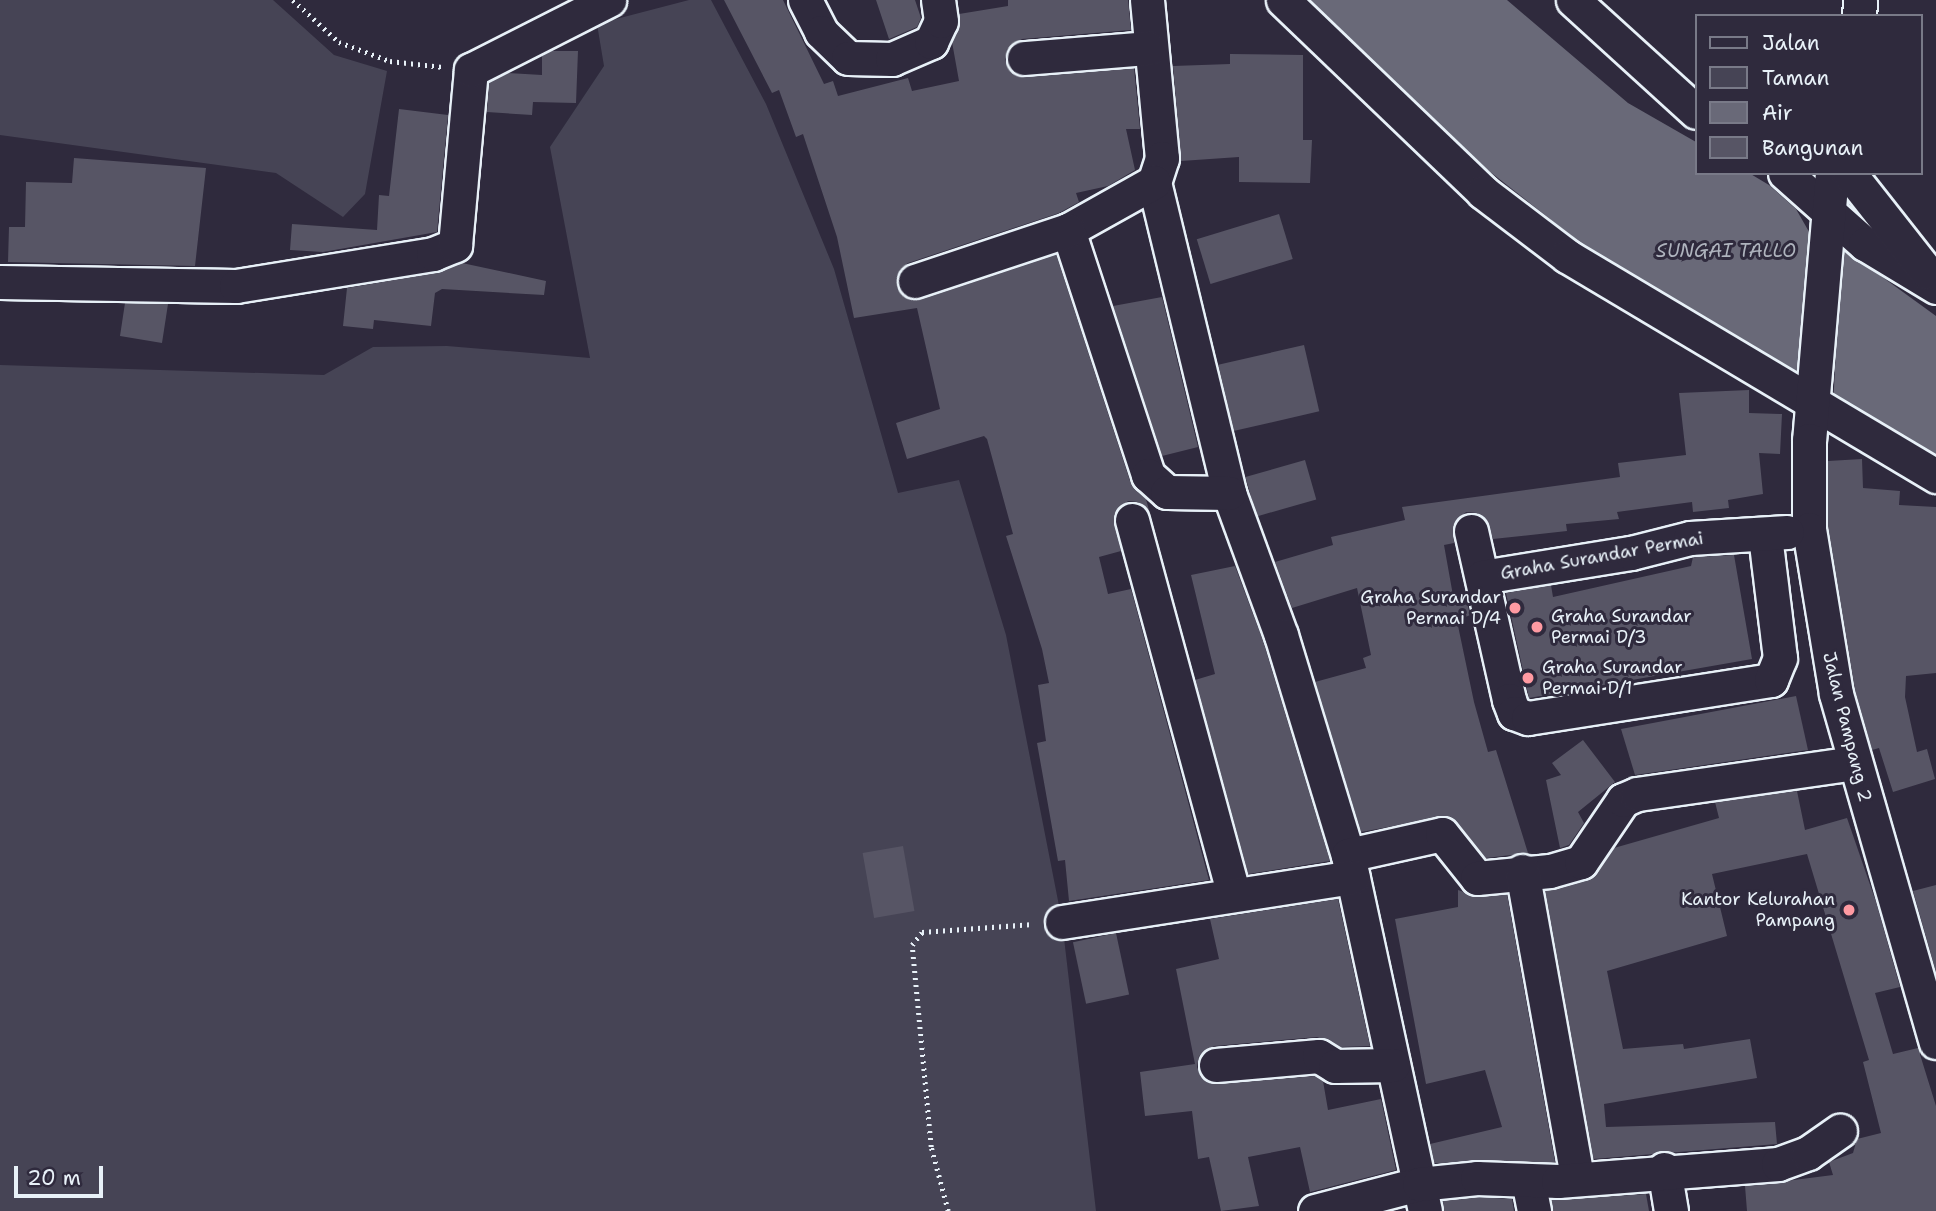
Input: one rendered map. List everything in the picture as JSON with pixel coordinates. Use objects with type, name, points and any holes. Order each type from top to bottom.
[{"type":"street","points":[[0,282],[236,286],[433,254],[455,245],[471,70],[609,0]]},
{"type":"street","points":[[805,0],[821,32],[848,58],[892,59],[931,43],[941,21],[938,0]]},
{"type":"street","points":[[1147,0],[1149,48],[1162,158],[1154,182],[1229,493],[1281,635],[1350,866],[1422,1197]]},
{"type":"street","points":[[1283,0],[1483,192],[1534,231],[1814,397],[1936,476]]},
{"type":"street","points":[[1573,0],[1694,110]]},
{"type":"street","points":[[1024,58],[1149,48]]},
{"type":"street","points":[[1786,175],[1827,231],[1936,287]]},
{"type":"street","name":"Jalan Pampang 2","points":[[1832,175],[1814,397],[1809,529],[1836,694],[1936,1042]]},
{"type":"street","points":[[1851,175],[1936,282]]},
{"type":"street","points":[[915,281],[1068,230],[1154,182]]},
{"type":"street","points":[[1068,230],[1147,475],[1167,492],[1229,493]]},
{"type":"street","points":[[1132,520],[1233,893]]},
{"type":"street","name":"Graha Surandar Permai","points":[[1482,577],[1631,553],[1690,538],[1765,536],[1809,529]]},
{"type":"street","name":"Graha Surandar Permai","points":[[1471,531],[1509,701],[1521,718],[1764,685],[1777,672],[1780,658],[1765,536]]},
{"type":"street","points":[[1062,922],[1233,893],[1350,866],[1442,834],[1477,878],[1522,871],[1550,871],[1581,862],[1623,800],[1637,794],[1855,763]]},
{"type":"street","points":[[1522,871],[1577,1178]]},
{"type":"street","points":[[1216,1065],[1319,1056],[1335,1066],[1393,1065]]},
{"type":"street","points":[[1315,1211],[1422,1197],[1531,1196],[1577,1178],[1664,1169],[1778,1164],[1808,1153],[1840,1131]]},
{"type":"street","points":[[1664,1169],[1671,1211]]},
{"type":"path","points":[[293,0],[339,42],[412,66],[471,70]]},
{"type":"path","points":[[947,1211],[931,1146],[912,945],[922,932],[1062,922]]},
{"type":"green space","points":[[0,0],[273,0],[334,55],[387,71],[365,194],[343,217],[276,173],[0,135]]},
{"type":"green space","points":[[689,0],[711,0],[766,104],[834,269],[898,493],[959,480],[1006,635],[1062,921],[1096,1211],[0,1211],[0,365],[324,375],[373,347],[447,346],[590,358],[550,147],[604,66],[597,24]]},
{"type":"water","name":"SUNGAI TALLO","points":[[1301,0],[1507,0],[1628,103],[1694,141],[1694,175],[1752,175],[1769,185],[1796,209],[1812,237],[1801,385],[1601,259],[1461,149]]},
{"type":"water","name":"SUNGAI TALLO","points":[[1841,247],[1936,316],[1936,469],[1833,408]]},
{"type":"building","points":[[724,0],[783,0],[824,84],[833,81],[838,96],[908,78],[912,91],[959,81],[952,42],[959,14],[1008,6],[1008,0],[1128,0],[1131,30],[1022,39],[1007,49],[1005,59],[1009,69],[1025,77],[1134,68],[1140,129],[1126,129],[1135,170],[1108,186],[1076,193],[1079,202],[1059,213],[908,263],[900,269],[897,286],[903,296],[921,299],[1056,254],[1130,481],[1146,499],[1150,514],[1138,502],[1128,501],[1114,514],[1121,551],[1099,557],[1108,594],[1131,589],[1209,880],[1069,901],[1065,860],[1058,861],[1037,743],[1046,741],[1038,685],[1049,683],[1042,649],[1006,536],[1013,534],[987,439],[984,436],[907,459],[896,423],[940,409],[917,308],[854,318],[837,237],[803,134],[796,137],[779,90],[772,93]]},
{"type":"building","points":[[876,0],[915,0],[921,18],[917,27],[889,39]]},
{"type":"building","points":[[551,51],[578,51],[576,103],[533,102],[532,115],[487,112],[489,82],[508,73],[542,75],[542,56]]},
{"type":"building","points":[[1230,54],[1303,55],[1303,140],[1312,140],[1310,183],[1239,182],[1239,157],[1181,161],[1173,66],[1230,64]]},
{"type":"building","points":[[399,109],[448,115],[437,232],[323,252],[290,250],[292,224],[377,230],[379,195],[389,196]]},
{"type":"building","points":[[74,158],[206,168],[195,266],[8,262],[9,227],[25,227],[26,182],[72,183]]},
{"type":"building","points":[[1279,214],[1293,259],[1210,284],[1197,239]]},
{"type":"building","points":[[462,263],[546,281],[544,295],[442,289],[435,293],[431,326],[374,320],[373,329],[343,326],[347,288],[436,273]]},
{"type":"building","points":[[1162,297],[1198,447],[1162,456],[1113,306]]},
{"type":"building","points":[[125,303],[168,304],[162,343],[120,336]]},
{"type":"building","points":[[1304,345],[1319,411],[1234,431],[1218,365]]},
{"type":"building","points":[[1749,390],[1749,413],[1782,414],[1780,454],[1759,453],[1763,494],[1728,500],[1729,508],[1693,512],[1692,502],[1617,512],[1619,519],[1566,524],[1567,531],[1493,539],[1486,519],[1477,513],[1466,512],[1453,525],[1454,543],[1444,545],[1454,601],[1466,599],[1470,615],[1457,621],[1474,702],[1488,752],[1496,750],[1528,853],[1486,858],[1448,816],[1361,832],[1315,682],[1366,668],[1363,658],[1371,655],[1357,588],[1292,608],[1275,562],[1333,545],[1331,537],[1405,520],[1402,507],[1620,477],[1618,463],[1686,455],[1679,393]]},
{"type":"building","points":[[1862,459],[1863,488],[1900,491],[1899,505],[1936,507],[1936,673],[1906,676],[1905,697],[1917,752],[1927,749],[1935,779],[1893,792],[1879,748],[1872,750],[1855,690],[1828,527],[1828,461]]},
{"type":"building","points":[[1305,460],[1316,499],[1257,517],[1245,477]]},
{"type":"building","points":[[1734,555],[1752,659],[1529,698],[1506,593],[1551,585],[1553,597],[1691,566],[1693,557]]},
{"type":"building","points":[[1235,566],[1263,641],[1330,861],[1248,874],[1195,680],[1215,674],[1191,575]]},
{"type":"building","points":[[1796,696],[1808,750],[1635,775],[1621,729]]},
{"type":"building","points":[[1583,740],[1615,782],[1578,812],[1584,823],[1569,845],[1560,848],[1546,780],[1561,775],[1552,763]]},
{"type":"building","points":[[1797,791],[1805,830],[1847,818],[1876,902],[1900,987],[1875,993],[1893,1054],[1918,1048],[1936,1106],[1936,1211],[1747,1211],[1745,1186],[1833,1175],[1829,1162],[1853,1153],[1857,1139],[1881,1133],[1863,1062],[1869,1060],[1807,854],[1712,874],[1727,936],[1607,971],[1623,1049],[1683,1044],[1684,1049],[1750,1039],[1757,1078],[1604,1104],[1606,1127],[1775,1122],[1777,1144],[1593,1159],[1545,891],[1587,880],[1614,848],[1719,818],[1715,802]]},
{"type":"building","points":[[903,846],[914,911],[874,918],[863,853]]},
{"type":"building","points":[[1936,885],[1936,972],[1913,891]]},
{"type":"building","points":[[1458,890],[1478,897],[1507,894],[1555,1162],[1434,1163],[1430,1144],[1502,1127],[1485,1070],[1426,1084],[1395,919],[1458,907]]},
{"type":"building","points":[[1338,899],[1370,1046],[1340,1047],[1317,1037],[1214,1046],[1199,1056],[1197,1067],[1201,1077],[1217,1084],[1314,1076],[1323,1081],[1328,1110],[1381,1099],[1396,1170],[1310,1192],[1300,1147],[1248,1157],[1259,1206],[1221,1211],[1209,1157],[1198,1159],[1192,1111],[1145,1116],[1140,1072],[1195,1064],[1176,969],[1219,959],[1210,919]]},
{"type":"building","points":[[1116,933],[1129,995],[1086,1004],[1073,942]]},
{"type":"building","points":[[1646,1194],[1649,1211],[1553,1211],[1551,1200]]},
{"type":"building","points":[[1478,1197],[1512,1199],[1514,1211],[1444,1211],[1443,1201]]},
{"type":"place","name":"Graha Surandar Permai D/4","points":[[1515,608]]},
{"type":"place","name":"Graha Surandar Permai D/3","points":[[1537,627]]},
{"type":"place","name":"Graha Surandar Permai D/1","points":[[1528,678]]},
{"type":"place","name":"Kantor Kelurahan Pampang","points":[[1849,910]]}]
